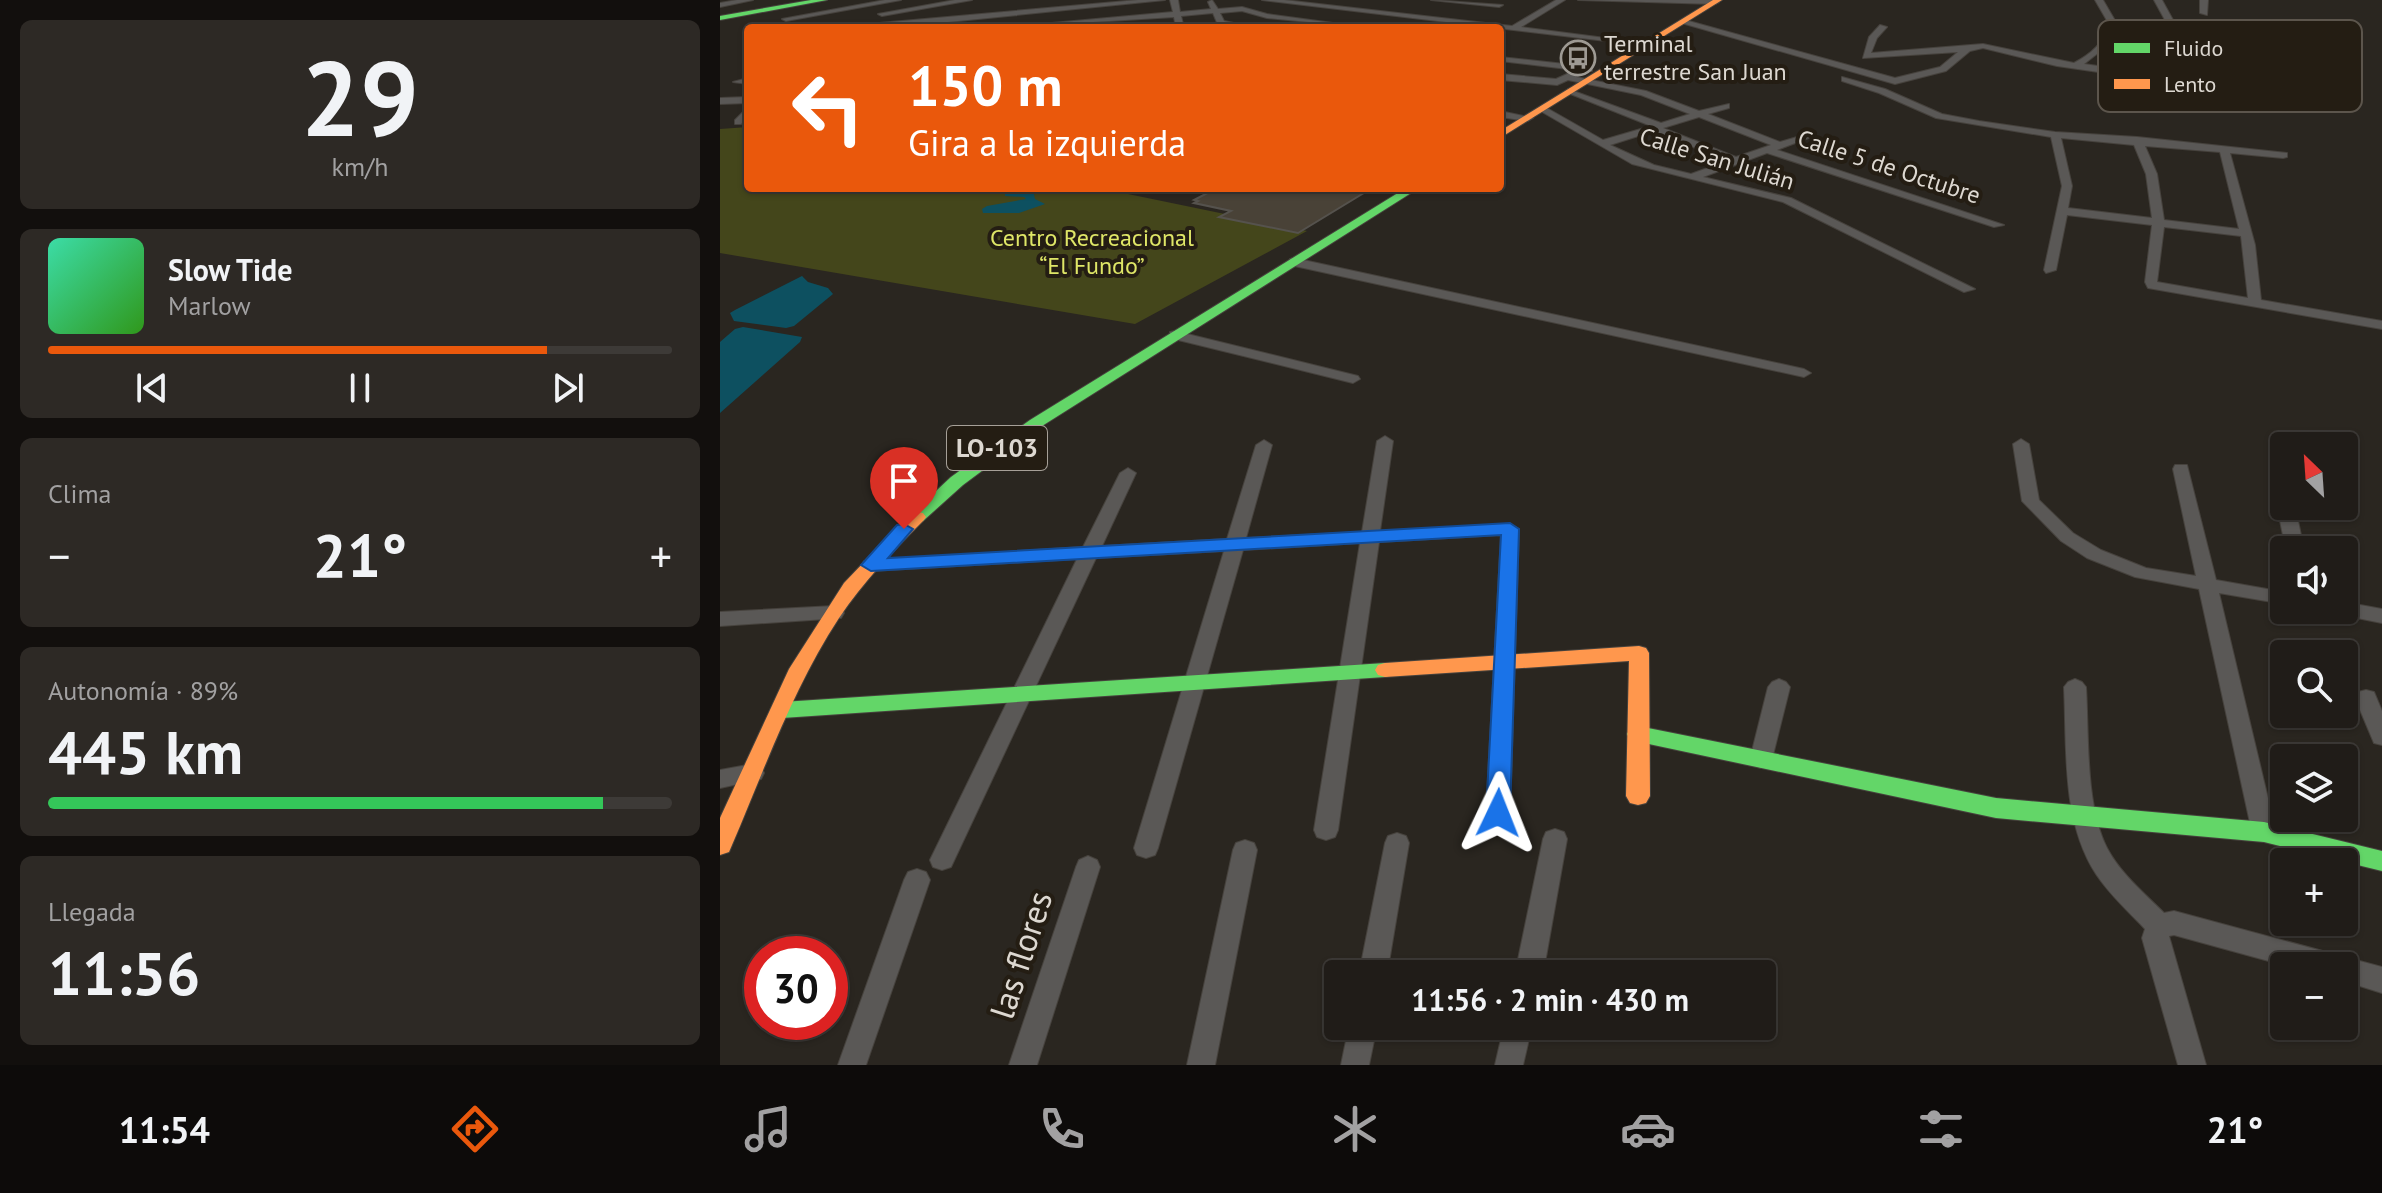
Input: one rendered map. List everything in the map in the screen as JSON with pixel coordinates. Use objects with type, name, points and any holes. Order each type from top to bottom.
[{"type":"main road","points":[[720,18],[747,5],[823,0]]},
{"type":"main road","points":[[1504,133],[1535,114],[1570,85],[1648,44],[1716,1]]},
{"type":"main road","name":"LO-103","points":[[720,845],[812,647],[871,565],[937,496],[981,460],[1041,418],[1408,192]]},
{"type":"main road","points":[[782,710],[1639,653],[1638,796]]},
{"type":"main road","points":[[1638,734],[1996,808],[2264,832],[2382,861]]},
{"type":"street","points":[[786,19],[849,4],[900,0],[898,11],[875,24]]},
{"type":"street","points":[[860,18],[968,0]]},
{"type":"street","points":[[898,24],[1161,0]]},
{"type":"street","points":[[1174,0],[1179,24]]},
{"type":"street","points":[[1211,0],[1221,23],[1227,24]]},
{"type":"street","points":[[1266,0],[1302,1],[1476,24]]},
{"type":"street","points":[[1315,5],[1328,0]]},
{"type":"street","points":[[1347,8],[1370,0]]},
{"type":"street","points":[[1435,0],[1499,5]]},
{"type":"street","points":[[1466,23],[1509,0]]},
{"type":"street","points":[[1504,34],[1561,0]]},
{"type":"street","points":[[1582,0],[1716,1]]},
{"type":"street","points":[[2099,0],[2111,20]]},
{"type":"street","points":[[2158,0],[2169,20]]},
{"type":"street","points":[[2204,0],[2204,13]]},
{"type":"street","points":[[1410,24],[1455,1]]},
{"type":"street","points":[[951,20],[956,2]]},
{"type":"street","points":[[1130,2],[1131,24]]},
{"type":"street","points":[[839,24],[849,4]]},
{"type":"street","points":[[1375,12],[1394,4]]},
{"type":"street","points":[[720,5],[747,5]]},
{"type":"street","points":[[1054,24],[1055,8]]},
{"type":"street","points":[[1069,24],[1131,16],[1249,9],[1270,17],[1331,24]]},
{"type":"street","points":[[978,24],[981,16]]},
{"type":"street","points":[[1682,22],[1895,81],[1943,69],[1967,49]]},
{"type":"street","points":[[1504,27],[1648,44]]},
{"type":"street","points":[[1883,27],[1873,37],[1866,56],[1990,47],[2098,69]]},
{"type":"street","points":[[2075,66],[2098,50]]},
{"type":"street","name":"Calle San Julián","points":[[1504,60],[1593,73],[1780,145]]},
{"type":"street","points":[[1828,62],[1817,70],[1882,91],[1939,116],[2055,135],[2283,155]]},
{"type":"street","points":[[1504,77],[1570,85],[1736,161]]},
{"type":"street","points":[[737,82],[744,81]]},
{"type":"street","points":[[720,101],[744,100]]},
{"type":"street","points":[[1605,143],[1726,106]]},
{"type":"street","points":[[1504,114],[1535,114]]},
{"type":"street","name":"Calle San Julián","points":[[1535,114],[1605,143],[1648,167],[1757,190],[1787,200],[1969,289]]},
{"type":"street","points":[[738,122],[744,115]]},
{"type":"street","points":[[1690,178],[1808,135]]},
{"type":"street","points":[[2050,270],[2067,186],[2055,135]]},
{"type":"street","points":[[2137,140],[2147,159],[2161,222],[2151,282],[2159,287],[2382,325]]},
{"type":"street","points":[[2224,149],[2245,233],[2255,303]]},
{"type":"street","name":"Calle 5 de Octubre","points":[[1767,150],[1998,225]]},
{"type":"street","points":[[2061,211],[2245,233]]},
{"type":"street","points":[[1294,262],[1804,373]]},
{"type":"street","points":[[1175,335],[1353,379]]},
{"type":"street","points":[[1326,830],[1385,441]]},
{"type":"street","points":[[2021,444],[2031,501],[2067,537],[2125,568],[2270,596]]},
{"type":"street","points":[[1146,848],[1264,445]]},
{"type":"street","points":[[2181,469],[2264,832]]},
{"type":"street","points":[[942,860],[1128,473]]},
{"type":"street","points":[[871,565],[1510,529],[1498,813]]},
{"type":"street","points":[[2358,612],[2382,616]]},
{"type":"street","points":[[720,619],[834,613]]},
{"type":"street","points":[[1761,759],[1779,687]]},
{"type":"street","points":[[2075,687],[2086,816],[2092,845],[2108,871],[2159,926]]},
{"type":"street","points":[[2366,698],[2382,737]]},
{"type":"street","points":[[720,779],[753,773]]},
{"type":"street","points":[[1532,960],[1555,839]]},
{"type":"street","points":[[1376,960],[1397,843]]},
{"type":"street","points":[[1201,1065],[1245,850]]},
{"type":"street","name":"las flores","points":[[1023,1065],[1088,867]]},
{"type":"street","points":[[852,1065],[917,880]]},
{"type":"street","points":[[2159,926],[2174,923],[2281,952]]},
{"type":"street","points":[[2159,926],[2155,938],[2192,1065]]},
{"type":"street","points":[[2358,973],[2382,980]]},
{"type":"street","points":[[1355,1065],[1360,1040]]},
{"type":"street","points":[[1509,1065],[1515,1040]]},
{"type":"green space","name":"Centro Recreacional “El Fundo”","points":[[744,127],[744,192],[1118,192],[1307,231],[1135,324],[720,253],[720,129]]},
{"type":"water","points":[[1033,192],[1035,199],[1045,204],[1019,213],[983,213],[982,209],[987,206],[1026,199],[1005,196],[1005,193]]},
{"type":"water","points":[[802,276],[808,282],[828,288],[833,294],[794,326],[786,328],[734,321],[730,313]]},
{"type":"water","points":[[743,327],[802,337],[720,413],[720,342],[735,329]]},
{"type":"building","points":[[1209,192],[1365,192],[1298,233],[1219,217],[1231,211],[1194,203],[1198,201],[1194,200]]},
{"type":"traffic: fast","points":[[720,18],[823,0]]},
{"type":"traffic: fast","points":[[917,517],[957,481],[1036,423],[1408,192]]},
{"type":"traffic: fast","points":[[782,710],[1385,670]]},
{"type":"traffic: fast","points":[[1638,734],[1996,808],[2264,832],[2382,861]]},
{"type":"traffic: slow","points":[[1504,133],[1718,0]]},
{"type":"traffic: slow","points":[[720,845],[771,726],[815,641],[861,575],[917,517]]},
{"type":"traffic: slow","points":[[1385,670],[1639,653],[1638,796]]},
{"type":"place","name":"Terminal terrestre San Juan","points":[[1578,58]]},
{"type":"route","points":[[904,529],[871,565],[1510,529],[1498,813]]}]
